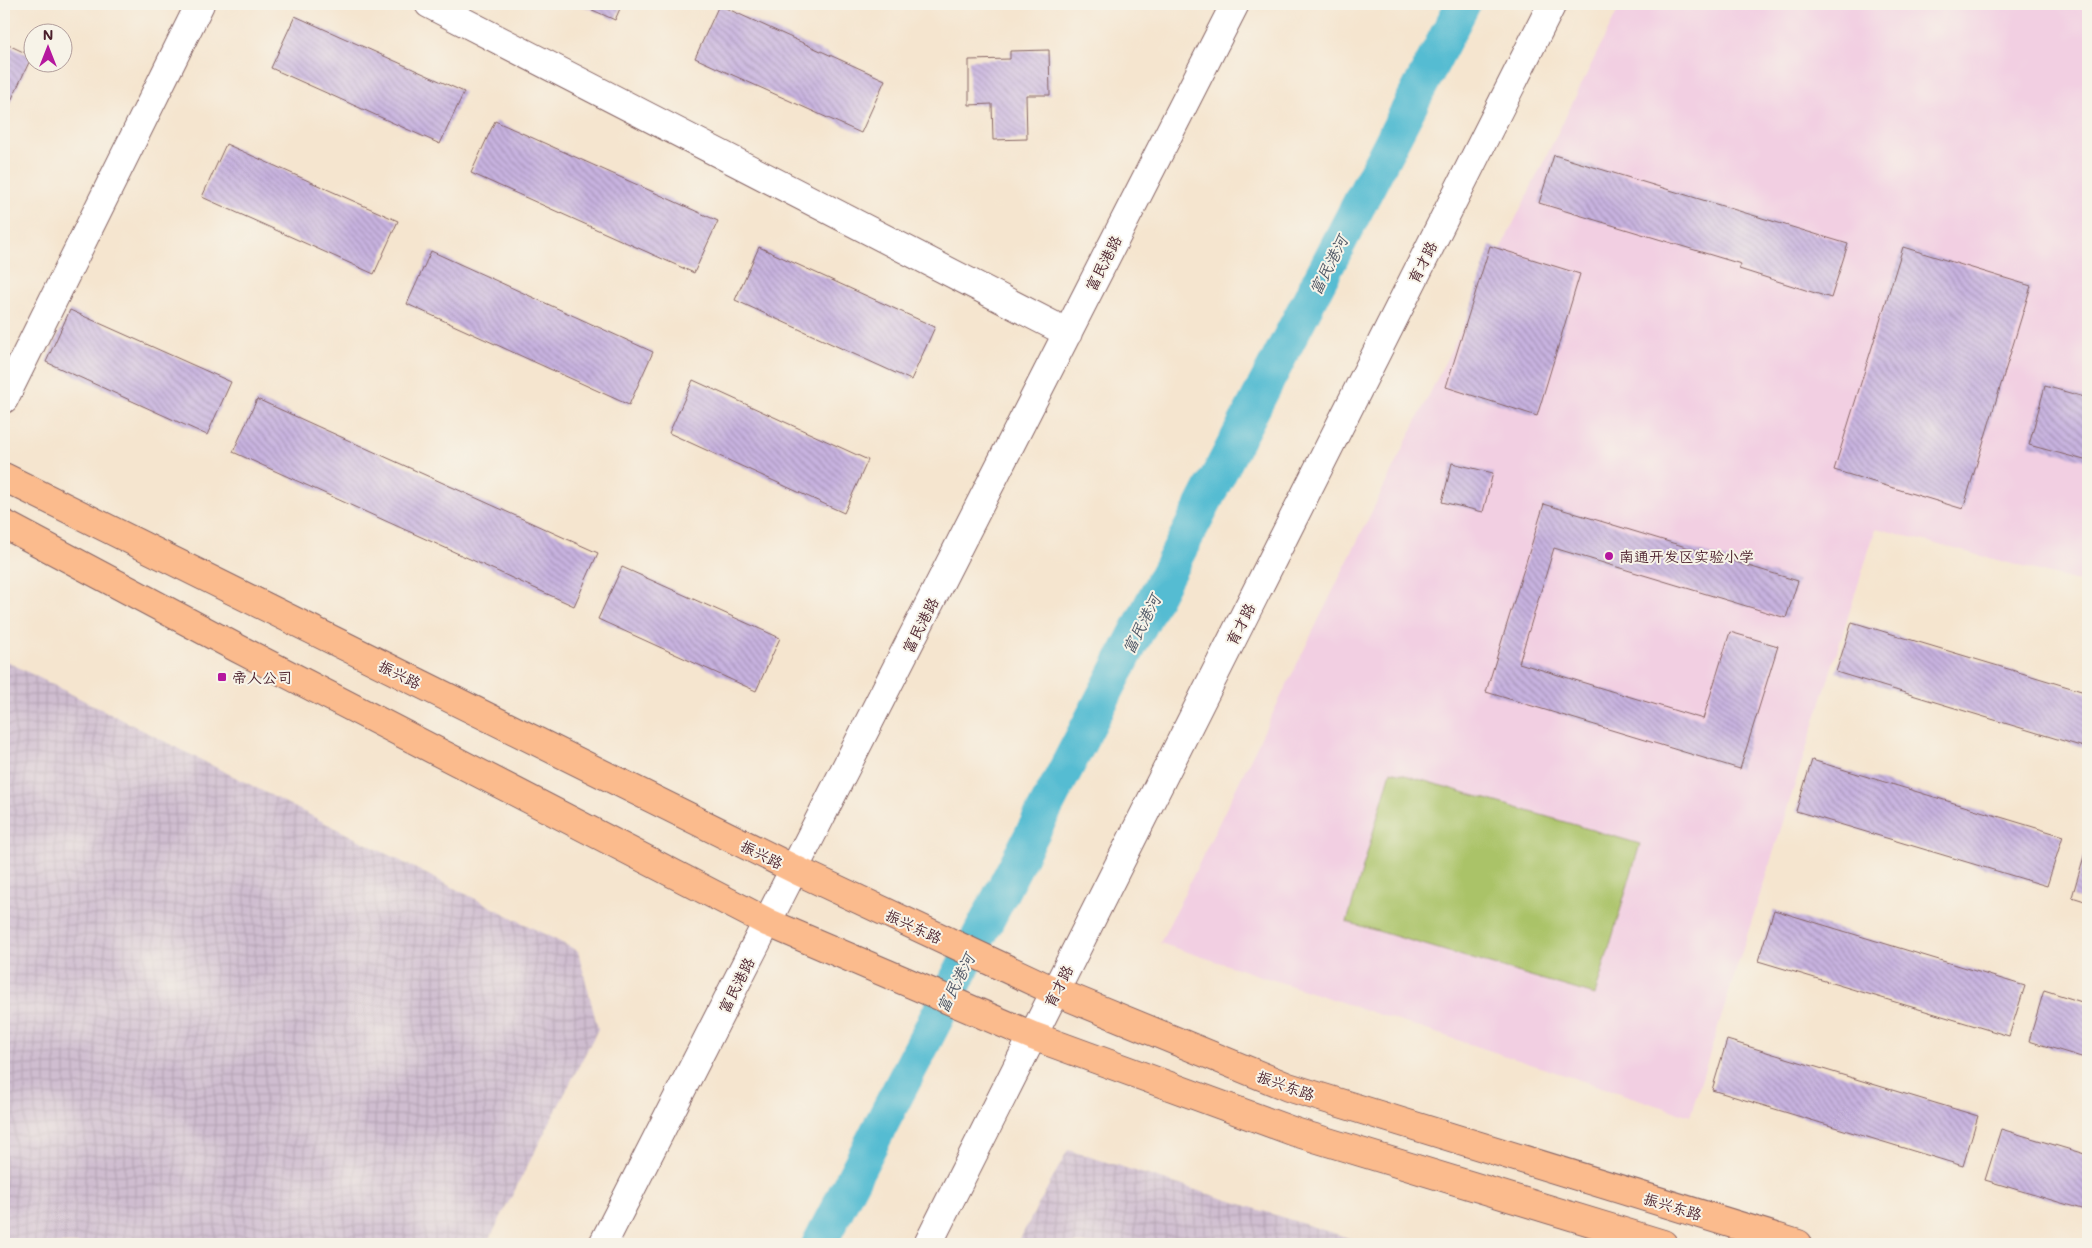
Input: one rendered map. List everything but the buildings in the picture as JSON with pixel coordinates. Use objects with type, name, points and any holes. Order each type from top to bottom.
[{"type":"main road","name":"振兴路","points":[[4,477],[796,870]]},
{"type":"main road","points":[[4,524],[246,653],[769,923],[1031,1036],[1295,1132],[1663,1244]]},
{"type":"main road","name":"振兴东路","points":[[796,870],[1054,990],[1288,1087],[1798,1244]]},
{"type":"street","points":[[4,400],[200,4]]},
{"type":"street","points":[[429,4],[1068,333]]},
{"type":"street","name":"富民港路","points":[[603,1244],[769,923],[1235,4]]},
{"type":"street","name":"育才路","points":[[928,1244],[1054,990],[1552,4]]},
{"type":"shaded area","name":"南通开发区实验小学","points":[[1621,4],[2088,4],[2088,584],[1876,528],[1690,1116],[1160,943]]},
{"type":"shaded area","points":[[4,660],[578,951],[598,1029],[487,1244],[4,1244]]},
{"type":"shaded area","points":[[1068,1150],[1368,1244],[1017,1244]]},
{"type":"green space","points":[[1391,771],[1640,844],[1595,995],[1347,922]]},
{"type":"waterway","name":"富民港河","points":[[819,1244],[1463,4]]},
{"type":"place","name":"南通开发区实验小学","points":[[1609,556]]},
{"type":"place","name":"帝人公司","points":[[222,677]]}]
